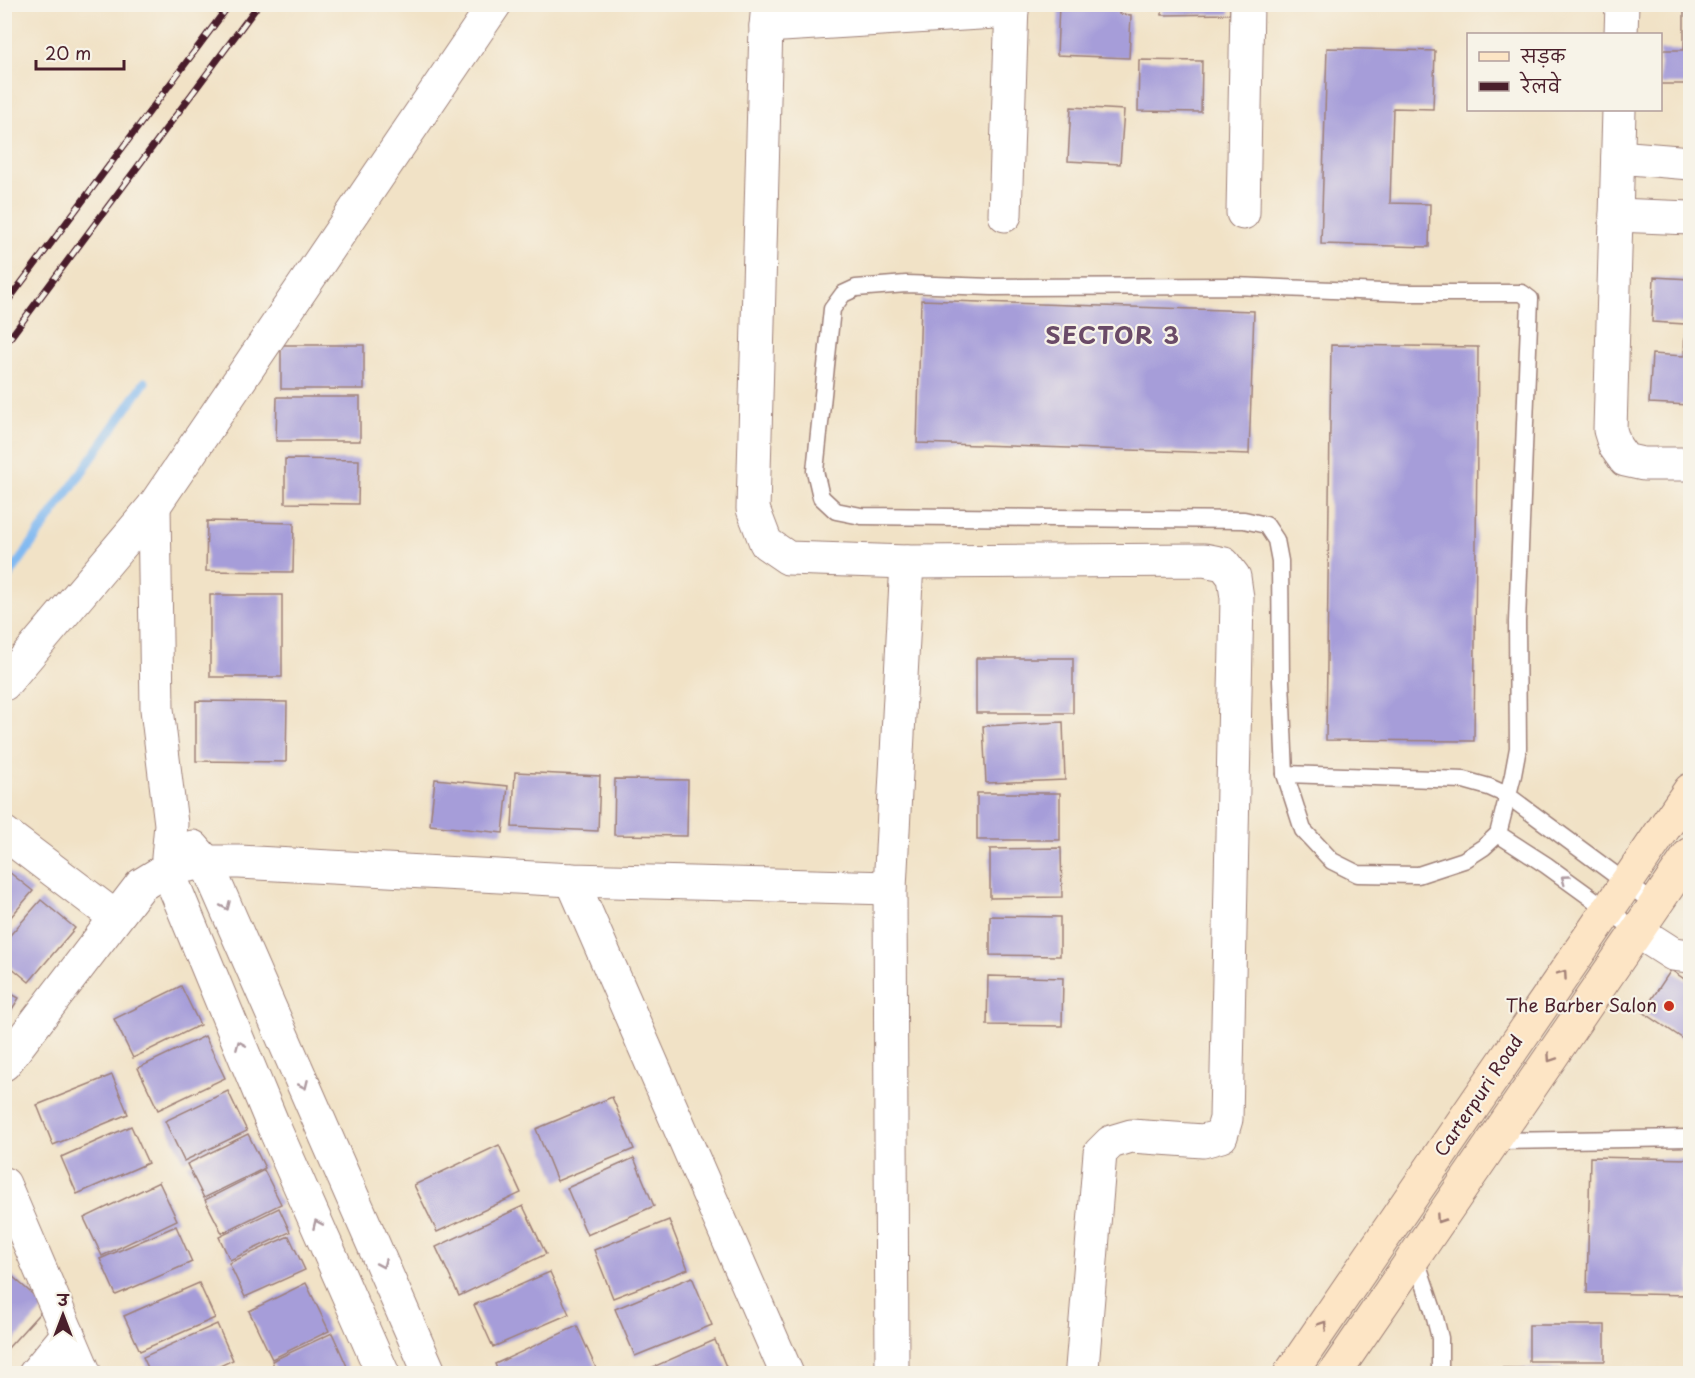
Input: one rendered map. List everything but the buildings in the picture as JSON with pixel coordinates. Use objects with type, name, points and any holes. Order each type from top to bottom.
[{"type":"main road","name":"Carterpuri Road","points":[[1290,1374],[1690,790]]},
{"type":"main road","name":"Carterpuri Road","points":[[1334,1374],[1690,854]]},
{"type":"street","points":[[4,684],[154,506],[495,4]]},
{"type":"street","points":[[1243,213],[1247,4]]},
{"type":"street","points":[[1621,33],[1622,4]]},
{"type":"street","points":[[1005,215],[1012,8],[767,15],[753,509],[766,543],[788,558],[907,562],[1204,560],[1224,564],[1234,577],[1237,598],[1226,1119],[1221,1136],[1203,1141],[1131,1136],[1111,1142],[1100,1153],[1082,1368]]},
{"type":"street","points":[[1619,111],[1610,430],[1615,446],[1625,460],[1643,464],[1690,464]]},
{"type":"street","points":[[1618,158],[1690,163]]},
{"type":"street","points":[[1616,215],[1690,218]]},
{"type":"street","points":[[154,506],[157,709],[171,824],[167,869],[273,1125],[383,1374]]},
{"type":"street","points":[[892,1374],[890,888],[907,562]]},
{"type":"street","points":[[171,824],[207,862],[430,1374]]},
{"type":"street","points":[[4,833],[115,917]]},
{"type":"street","points":[[4,1064],[141,885],[167,869],[207,862],[572,880],[890,888]]},
{"type":"street","points":[[572,880],[787,1374]]},
{"type":"street","points":[[1637,931],[1674,954],[1690,956]]},
{"type":"street","points":[[4,1184],[85,1374]]},
{"type":"street","points":[[35,1374],[68,1334]]},
{"type":"lane","points":[[906,284],[992,287],[1233,286],[1408,293],[1522,293],[1530,299],[1517,622],[1518,748],[1498,834],[1484,847],[1464,860],[1418,875],[1358,874],[1332,861],[1303,830],[1286,774],[1281,681],[1280,561],[1276,540],[1266,525],[1233,520],[873,517],[836,511],[821,497],[814,471],[832,309],[843,294],[856,288],[906,284]]},
{"type":"lane","points":[[1286,774],[1464,780],[1489,787],[1507,795],[1656,904]]},
{"type":"lane","points":[[1498,834],[1546,864],[1637,931]]},
{"type":"lane","points":[[1495,1141],[1690,1138]]},
{"type":"lane","points":[[1415,1255],[1440,1338],[1440,1374]]},
{"type":"waterway","points":[[4,583],[145,382]]},
{"type":"railway","points":[[4,306],[230,4]]},
{"type":"railway","points":[[4,346],[259,4]]},
{"type":"place","name":"The Barber Salon","points":[[1669,1006]]},
{"type":"district","name":"SECTOR 3","points":[[1113,336]]}]
